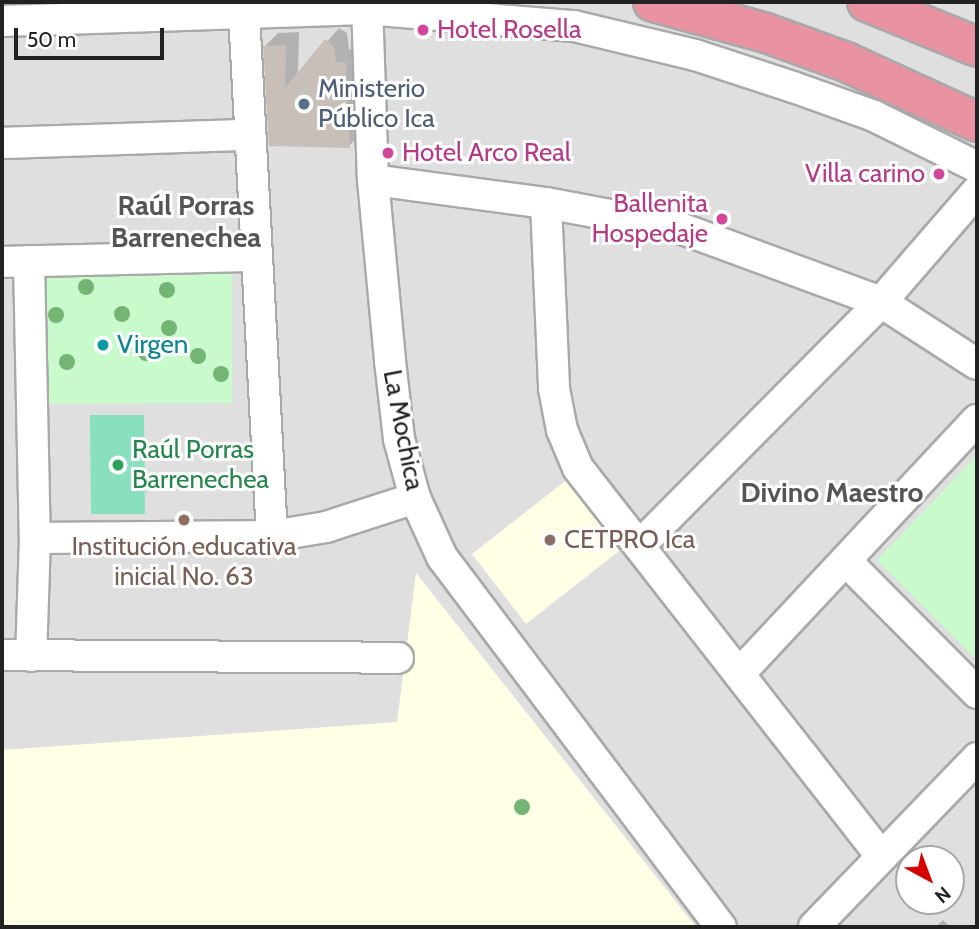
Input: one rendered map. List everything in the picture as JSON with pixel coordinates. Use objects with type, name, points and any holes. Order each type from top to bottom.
[{"type":"highway","points":[[653,2],[789,41],[977,122]]},
{"type":"highway","points":[[867,2],[977,47]]},
{"type":"street","points":[[2,21],[366,6],[574,26],[649,42],[874,116],[977,167]]},
{"type":"street","name":"La Mochica","points":[[366,6],[373,180],[394,401],[415,498],[442,557],[721,927]]},
{"type":"street","points":[[244,13],[272,536]]},
{"type":"street","points":[[2,143],[249,135]]},
{"type":"street","points":[[373,180],[545,203],[680,228],[881,302],[977,364]]},
{"type":"street","points":[[639,545],[881,302],[977,191]]},
{"type":"street","points":[[545,203],[554,388],[562,430],[584,478],[881,856]]},
{"type":"street","points":[[32,656],[34,538],[16,261],[255,256]]},
{"type":"street","points":[[739,674],[977,420]]},
{"type":"street","points":[[34,538],[272,536],[326,527],[415,498]]},
{"type":"street","points":[[846,561],[977,693]]},
{"type":"street","points":[[2,655],[398,658]]},
{"type":"street","points":[[814,927],[977,758]]},
{"type":"shaded area","points":[[2,2],[977,2],[977,927],[2,927]]},
{"type":"shaded area","name":"CETPRO Ica","points":[[569,478],[607,524],[602,529],[619,551],[526,624],[472,554]]},
{"type":"shaded area","points":[[416,573],[696,927],[2,927],[2,750],[397,722]]},
{"type":"green space","name":"Raúl Porras Barrenechea","points":[[232,268],[232,403],[39,404],[39,269]]},
{"type":"green space","name":"Raúl Porras Barrenechea","points":[[90,415],[144,415],[145,514],[91,514]]},
{"type":"green space","points":[[977,455],[977,660],[877,560]]},
{"type":"building","name":"Ministerio Público Ica","points":[[325,39],[334,47],[336,62],[346,63],[350,148],[269,146],[263,46],[286,45],[285,88]]},
{"type":"place","name":"Hotel Rosella","points":[[423,30]]},
{"type":"place","name":"Ministerio Público Ica","points":[[304,104]]},
{"type":"place","name":"Hotel Arco Real","points":[[388,153]]},
{"type":"place","name":"Villa carino","points":[[939,174]]},
{"type":"place","name":"Ballenita Hospedaje","points":[[722,219]]},
{"type":"place","name":"Virgen","points":[[103,345]]},
{"type":"place","name":"Raúl Porras Barrenechea","points":[[118,465]]},
{"type":"place","name":"Institución educativa inicial No. 63","points":[[184,520]]},
{"type":"place","name":"CETPRO Ica","points":[[550,540]]},
{"type":"district","name":"Raúl Porras Barrenechea","points":[[186,221]]},
{"type":"district","name":"Divino Maestro","points":[[832,492]]}]
